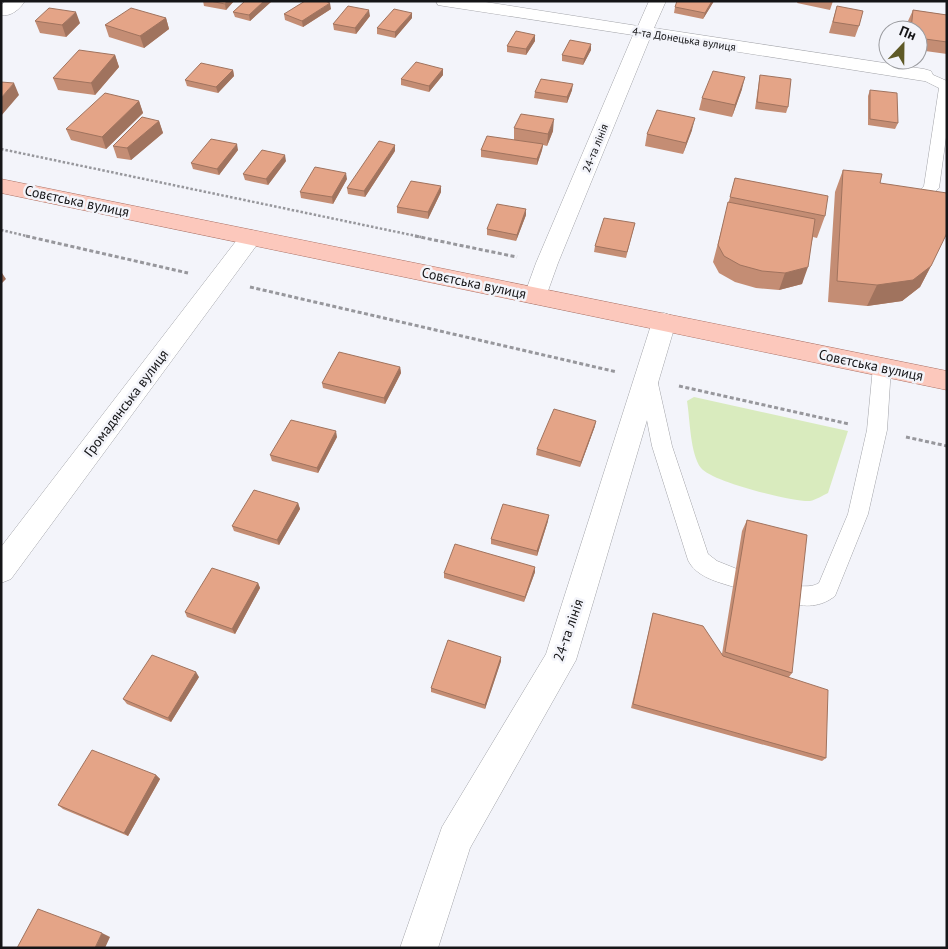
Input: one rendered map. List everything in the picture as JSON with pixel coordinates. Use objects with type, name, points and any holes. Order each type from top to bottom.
[{"type":"main road","name":"Совєтська вулиця","points":[[1,186],[947,381]]},
{"type":"street","name":"4-та Донецька вулиця","points":[[444,1],[924,75]]},
{"type":"street","name":"24-та лінія","points":[[536,296],[547,263],[642,33],[658,1]]},
{"type":"street","name":"Громадянська вулиця","points":[[1,570],[251,237]]},
{"type":"street","name":"24-та лінія","points":[[419,948],[454,840],[560,660],[664,322]]},
{"type":"lane","points":[[921,197],[931,188],[946,86],[924,75]]},
{"type":"lane","points":[[796,595],[811,597],[820,595],[827,589],[858,514],[877,430],[882,367]]},
{"type":"lane","points":[[648,379],[662,446],[699,560],[709,568],[734,578]]},
{"type":"path","points":[[1,149],[547,263]]},
{"type":"path","points":[[1,230],[947,446]]},
{"type":"green space","points":[[694,397],[848,431],[828,493],[810,501],[771,495],[720,479],[701,468],[697,462],[693,445],[687,401]]},
{"type":"building","points":[[210,1],[227,1],[225,4]]},
{"type":"building","points":[[245,1],[264,1],[249,15],[233,12]]},
{"type":"building","points":[[305,1],[325,1],[330,3],[302,21],[284,14]]},
{"type":"building","points":[[677,1],[712,1],[705,13],[675,7]]},
{"type":"building","points":[[348,6],[369,10],[355,28],[333,24]]},
{"type":"building","points":[[837,6],[863,11],[859,26],[833,22]]},
{"type":"building","points":[[49,8],[76,12],[62,25],[35,21]]},
{"type":"building","points":[[131,8],[166,18],[140,36],[105,25]]},
{"type":"building","points":[[394,9],[412,13],[395,32],[377,28]]},
{"type":"building","points":[[913,10],[947,15],[947,42],[928,39],[928,20],[912,20]]},
{"type":"building","points":[[516,31],[535,35],[526,49],[507,46]]},
{"type":"building","points":[[570,40],[591,44],[584,59],[562,55]]},
{"type":"building","points":[[79,50],[115,55],[91,83],[53,78]]},
{"type":"building","points":[[416,62],[443,69],[429,86],[401,79]]},
{"type":"building","points":[[201,63],[233,70],[216,87],[185,80]]},
{"type":"building","points":[[713,71],[745,77],[735,105],[702,98]]},
{"type":"building","points":[[760,75],[791,79],[788,107],[757,102]]},
{"type":"building","points":[[541,79],[573,84],[567,97],[535,92]]},
{"type":"building","points":[[1,82],[14,83],[1,98]]},
{"type":"building","points":[[870,90],[897,93],[898,123],[870,119]]},
{"type":"building","points":[[105,93],[139,101],[102,137],[66,129]]},
{"type":"building","points":[[657,110],[695,118],[686,143],[647,134]]},
{"type":"building","points":[[521,114],[554,119],[548,134],[514,128]]},
{"type":"building","points":[[142,117],[159,121],[127,148],[113,146]]},
{"type":"building","points":[[487,136],[543,144],[537,159],[481,150]]},
{"type":"building","points":[[211,139],[237,144],[217,169],[191,163]]},
{"type":"building","points":[[379,141],[395,145],[364,191],[347,188]]},
{"type":"building","points":[[262,150],[285,155],[266,179],[243,174]]},
{"type":"building","points":[[315,167],[346,173],[332,197],[300,192]]},
{"type":"building","points":[[843,170],[882,174],[880,183],[947,193],[947,233],[931,266],[913,280],[877,285],[837,281]]},
{"type":"building","points":[[735,178],[828,196],[825,216],[730,197]]},
{"type":"building","points":[[411,181],[441,186],[428,212],[397,207]]},
{"type":"building","points":[[728,202],[815,219],[808,267],[785,273],[762,271],[740,265],[724,256],[718,245]]},
{"type":"building","points":[[497,204],[526,209],[517,235],[487,229]]},
{"type":"building","points":[[604,218],[635,223],[627,252],[595,246]]},
{"type":"building","points":[[339,352],[400,367],[384,398],[322,383]]},
{"type":"building","points":[[554,409],[596,421],[581,462],[537,449]]},
{"type":"building","points":[[291,420],[336,431],[317,468],[270,455]]},
{"type":"building","points":[[254,490],[298,503],[277,540],[232,526]]},
{"type":"building","points":[[503,504],[549,515],[537,551],[491,539]]},
{"type":"building","points":[[747,520],[807,535],[792,673],[725,652]]},
{"type":"building","points":[[455,544],[535,567],[525,597],[444,573]]},
{"type":"building","points":[[212,568],[258,583],[232,629],[185,612]]},
{"type":"building","points":[[653,613],[703,626],[723,656],[828,690],[826,758],[633,704]]},
{"type":"building","points":[[448,640],[501,657],[485,705],[431,688]]},
{"type":"building","points":[[152,655],[196,672],[168,718],[123,699]]},
{"type":"building","points":[[92,750],[156,775],[124,833],[58,805]]},
{"type":"building","points":[[38,909],[102,933],[95,948],[17,948]]}]
